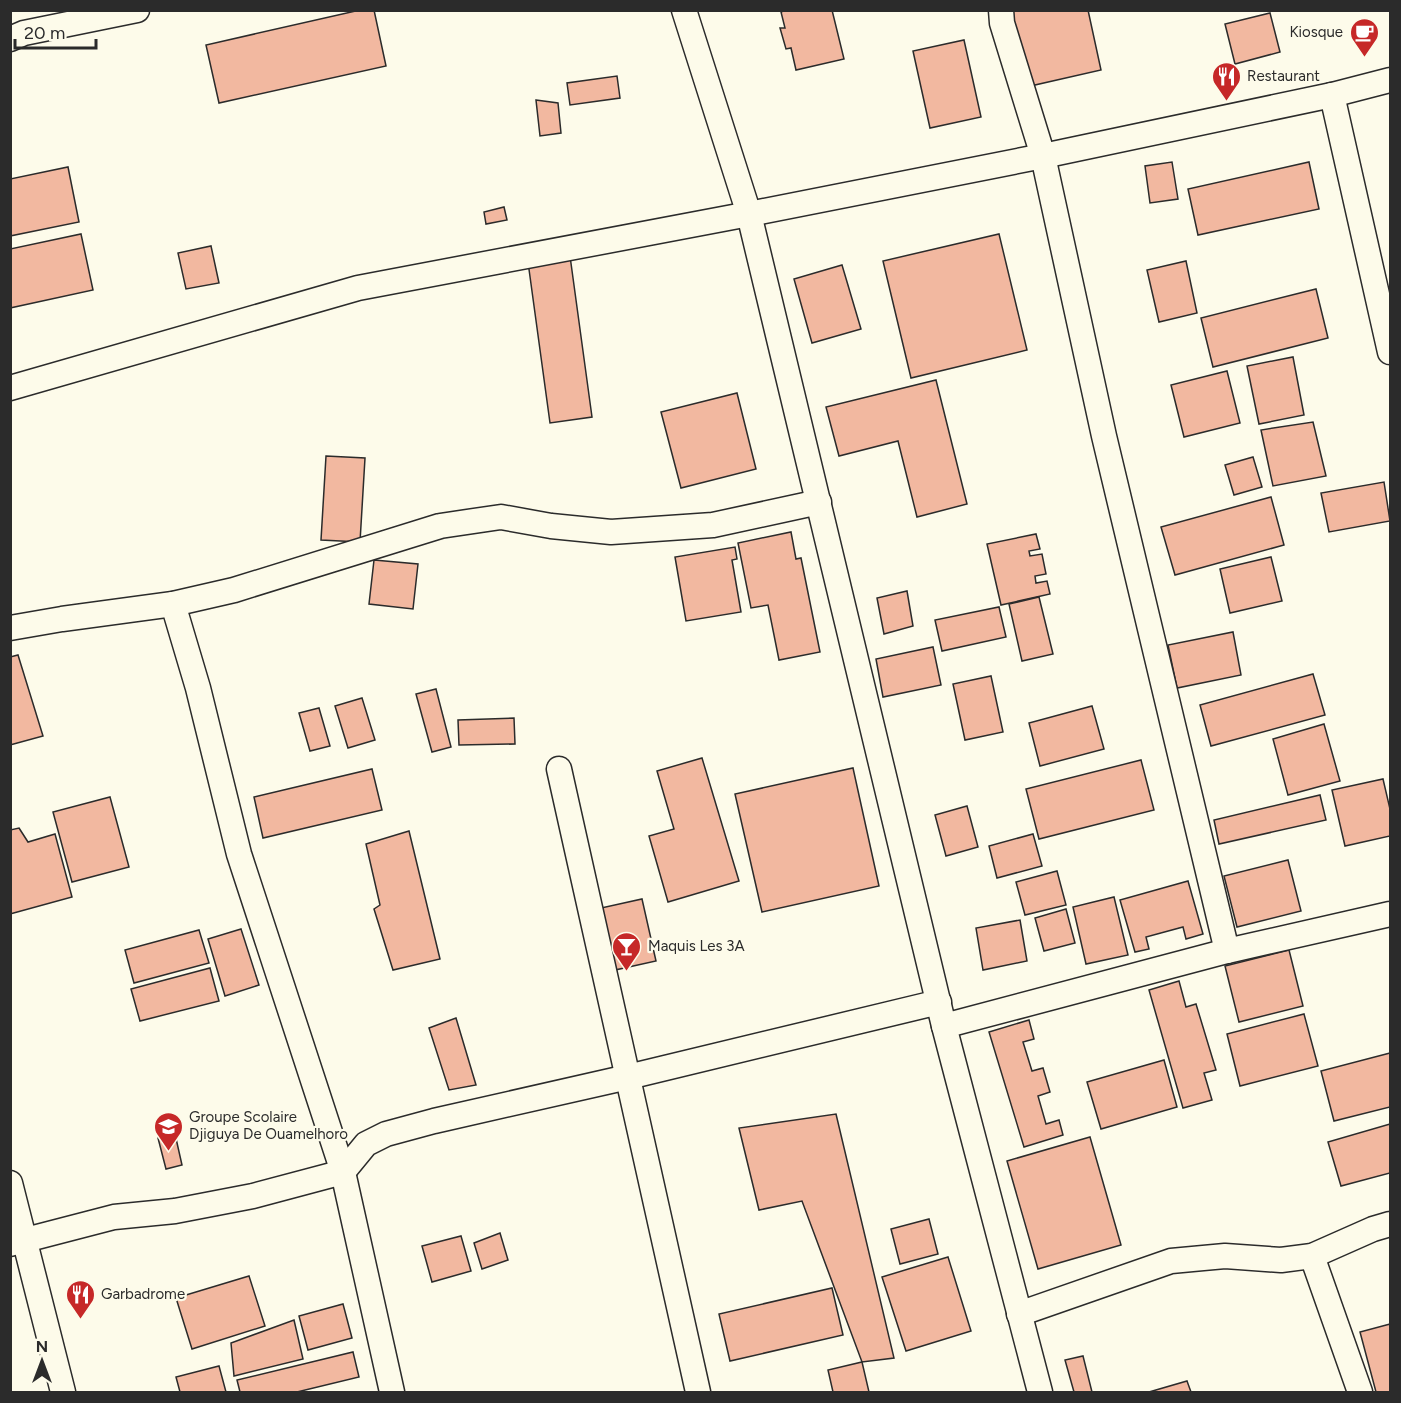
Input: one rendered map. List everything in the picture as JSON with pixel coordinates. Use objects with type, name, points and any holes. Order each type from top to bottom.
[{"type":"street","points":[[10,39],[24,33],[136,10]]},
{"type":"street","points":[[684,10],[749,214],[939,1002],[1040,1392]]},
{"type":"street","points":[[1001,10],[1002,23],[1043,156],[1104,436],[1227,951]]},
{"type":"street","points":[[10,388],[358,288],[1043,156],[1332,95],[1390,80]]},
{"type":"street","points":[[1332,95],[1390,352]]},
{"type":"street","points":[[10,628],[173,604],[234,590],[440,526],[501,517],[551,526],[611,532],[713,525],[819,502]]},
{"type":"street","points":[[173,604],[198,688],[239,854],[343,1172],[392,1392]]},
{"type":"street","points":[[559,769],[698,1392]]},
{"type":"street","points":[[945,1026],[1227,951],[1390,914]]},
{"type":"street","points":[[17,1241],[114,1218],[175,1211],[253,1196],[343,1172],[366,1144],[386,1134],[939,1002]]},
{"type":"street","points":[[10,1183],[17,1241],[63,1392]]},
{"type":"street","points":[[1019,1314],[1171,1261],[1225,1256],[1281,1260],[1312,1256],[1373,1229],[1390,1224]]},
{"type":"street","points":[[1312,1256],[1360,1392]]},
{"type":"building","points":[[360,10],[374,10],[386,66],[219,103],[206,45]]},
{"type":"building","points":[[786,10],[832,10],[844,59],[796,70],[791,48],[786,49],[780,28],[785,28],[781,12]]},
{"type":"building","points":[[1009,10],[1088,10],[1101,70],[1026,87]]},
{"type":"building","points":[[1270,13],[1280,52],[1235,64],[1225,24]]},
{"type":"building","points":[[964,40],[981,117],[930,128],[913,51]]},
{"type":"building","points":[[617,76],[620,98],[570,105],[567,83]]},
{"type":"building","points":[[536,100],[558,103],[561,133],[540,136]]},
{"type":"building","points":[[1172,162],[1178,199],[1150,203],[1145,166]]},
{"type":"building","points":[[1309,162],[1319,209],[1198,235],[1188,189]]},
{"type":"building","points":[[68,167],[79,222],[10,236],[10,179]]},
{"type":"building","points":[[504,207],[507,220],[486,224],[484,212]]},
{"type":"building","points":[[81,234],[93,290],[10,308],[10,249]]},
{"type":"building","points":[[999,234],[1027,350],[911,378],[883,261]]},
{"type":"building","points":[[211,246],[219,283],[186,289],[178,253]]},
{"type":"building","points":[[570,256],[592,417],[550,423],[528,262]]},
{"type":"building","points":[[1186,261],[1197,313],[1159,322],[1147,270]]},
{"type":"building","points":[[842,265],[861,329],[812,343],[794,279]]},
{"type":"building","points":[[1316,289],[1328,338],[1213,367],[1201,318]]},
{"type":"building","points":[[1293,357],[1304,415],[1259,424],[1247,366]]},
{"type":"building","points":[[1227,371],[1240,423],[1184,437],[1171,385]]},
{"type":"building","points":[[936,380],[967,504],[917,517],[898,441],[839,456],[826,407]]},
{"type":"building","points":[[737,393],[756,469],[681,488],[661,412]]},
{"type":"building","points":[[1313,422],[1326,476],[1273,486],[1261,430]]},
{"type":"building","points":[[326,456],[365,458],[360,542],[321,540]]},
{"type":"building","points":[[1253,457],[1262,487],[1234,495],[1225,465]]},
{"type":"building","points":[[1384,482],[1390,521],[1329,532],[1321,493]]},
{"type":"building","points":[[1271,497],[1284,545],[1175,575],[1161,527]]},
{"type":"building","points":[[791,532],[796,559],[801,558],[820,652],[779,660],[768,605],[751,608],[738,543]]},
{"type":"building","points":[[1036,534],[1040,549],[1029,551],[1030,556],[1042,554],[1046,574],[1035,576],[1036,583],[1047,581],[1050,594],[1001,605],[987,544]]},
{"type":"building","points":[[735,547],[737,559],[732,560],[741,612],[686,621],[675,557]]},
{"type":"building","points":[[1271,557],[1282,601],[1230,613],[1220,569]]},
{"type":"building","points":[[374,560],[418,564],[413,609],[369,604]]},
{"type":"building","points":[[907,591],[913,626],[884,634],[877,598]]},
{"type":"building","points":[[1039,597],[1053,654],[1022,661],[1009,604]]},
{"type":"building","points":[[999,607],[1006,637],[942,651],[935,620]]},
{"type":"building","points":[[1233,632],[1241,675],[1177,688],[1168,645]]},
{"type":"building","points":[[933,647],[941,685],[883,697],[876,659]]},
{"type":"building","points":[[18,655],[43,736],[10,745],[10,657]]},
{"type":"building","points":[[1313,674],[1325,715],[1211,746],[1200,705]]},
{"type":"building","points":[[991,676],[1003,732],[965,740],[953,684]]},
{"type":"building","points":[[436,689],[451,747],[432,752],[416,694]]},
{"type":"building","points":[[362,698],[375,740],[348,748],[335,706]]},
{"type":"building","points":[[1092,706],[1104,749],[1040,766],[1029,723]]},
{"type":"building","points":[[319,708],[330,746],[310,751],[299,713]]},
{"type":"building","points":[[514,718],[515,744],[459,745],[458,720]]},
{"type":"building","points":[[1324,724],[1340,781],[1288,795],[1273,739]]},
{"type":"building","points":[[702,758],[739,881],[668,902],[649,836],[674,829],[657,771]]},
{"type":"building","points":[[1141,760],[1154,810],[1039,839],[1026,789]]},
{"type":"building","points":[[853,768],[879,886],[762,912],[735,794]]},
{"type":"building","points":[[372,769],[382,810],[263,838],[254,797]]},
{"type":"building","points":[[1383,779],[1390,809],[1390,836],[1345,846],[1332,790]]},
{"type":"building","points":[[1320,795],[1326,820],[1219,844],[1214,820]]},
{"type":"building","points":[[110,797],[129,867],[72,882],[53,812]]},
{"type":"building","points":[[967,806],[978,847],[946,856],[935,815]]},
{"type":"building","points":[[19,828],[28,842],[55,834],[72,897],[10,914],[10,830]]},
{"type":"building","points":[[409,831],[440,959],[393,970],[374,909],[380,905],[366,844]]},
{"type":"building","points":[[1033,834],[1042,866],[997,878],[989,846]]},
{"type":"building","points":[[1288,860],[1301,911],[1237,927],[1224,876]]},
{"type":"building","points":[[1057,871],[1066,905],[1025,915],[1016,882]]},
{"type":"building","points":[[1188,881],[1203,934],[1186,939],[1183,927],[1146,937],[1149,949],[1135,952],[1120,900]]},
{"type":"building","points":[[1114,897],[1128,955],[1086,964],[1073,907]]},
{"type":"building","points":[[642,899],[656,961],[615,970],[601,908]]},
{"type":"building","points":[[1066,909],[1075,943],[1044,951],[1035,918]]},
{"type":"building","points":[[1020,920],[1027,961],[983,970],[976,928]]},
{"type":"building","points":[[241,929],[259,985],[225,996],[208,939]]},
{"type":"building","points":[[199,930],[209,963],[134,983],[125,950]]},
{"type":"building","points":[[1289,950],[1303,1006],[1239,1022],[1225,966]]},
{"type":"building","points":[[210,968],[219,1001],[140,1021],[131,989]]},
{"type":"building","points":[[1179,981],[1186,1007],[1196,1004],[1216,1070],[1204,1073],[1212,1100],[1183,1108],[1149,990]]},
{"type":"building","points":[[1304,1014],[1318,1066],[1240,1086],[1227,1034]]},
{"type":"building","points":[[456,1018],[476,1085],[449,1090],[429,1028]]},
{"type":"building","points":[[1029,1020],[1034,1039],[1023,1042],[1032,1071],[1043,1068],[1050,1092],[1038,1096],[1046,1124],[1059,1120],[1063,1135],[1024,1147],[989,1032]]},
{"type":"building","points":[[1390,1053],[1390,1107],[1334,1121],[1321,1071]]},
{"type":"building","points":[[1164,1060],[1177,1107],[1101,1129],[1087,1082]]},
{"type":"building","points":[[836,1114],[894,1358],[862,1362],[802,1201],[759,1210],[739,1128]]},
{"type":"building","points":[[1390,1124],[1390,1173],[1341,1186],[1328,1142]]},
{"type":"building","points":[[175,1134],[182,1165],[166,1169],[158,1138]]},
{"type":"building","points":[[1090,1137],[1121,1245],[1038,1269],[1007,1161]]},
{"type":"building","points":[[929,1219],[938,1254],[900,1264],[891,1229]]},
{"type":"building","points":[[500,1233],[508,1260],[482,1269],[474,1243]]},
{"type":"building","points":[[461,1236],[471,1271],[432,1282],[422,1246]]},
{"type":"building","points":[[948,1257],[971,1331],[906,1351],[882,1277]]},
{"type":"building","points":[[249,1276],[265,1326],[192,1349],[176,1298]]},
{"type":"building","points":[[832,1288],[843,1335],[730,1361],[719,1314]]},
{"type":"building","points":[[343,1304],[352,1338],[308,1350],[299,1316]]},
{"type":"building","points":[[294,1320],[303,1359],[234,1376],[231,1343]]},
{"type":"building","points":[[1390,1324],[1390,1392],[1376,1392],[1360,1332]]},
{"type":"building","points":[[353,1352],[359,1377],[297,1392],[240,1392],[237,1380]]},
{"type":"building","points":[[1083,1356],[1092,1392],[1074,1392],[1065,1360]]},
{"type":"building","points":[[862,1362],[869,1392],[833,1392],[828,1370]]},
{"type":"building","points":[[219,1366],[226,1392],[180,1392],[176,1377]]},
{"type":"building","points":[[1187,1381],[1191,1392],[1149,1392]]},
{"type":"place","name":"Kiosque","points":[[1364,58]]},
{"type":"place","name":"Restaurant","points":[[1226,102]]},
{"type":"place","name":"Maquis Les 3A","points":[[627,972]]},
{"type":"place","name":"Groupe Scolaire Djiguya De Ouamelhoro","points":[[168,1152]]},
{"type":"place","name":"Garbadrome","points":[[80,1320]]}]
